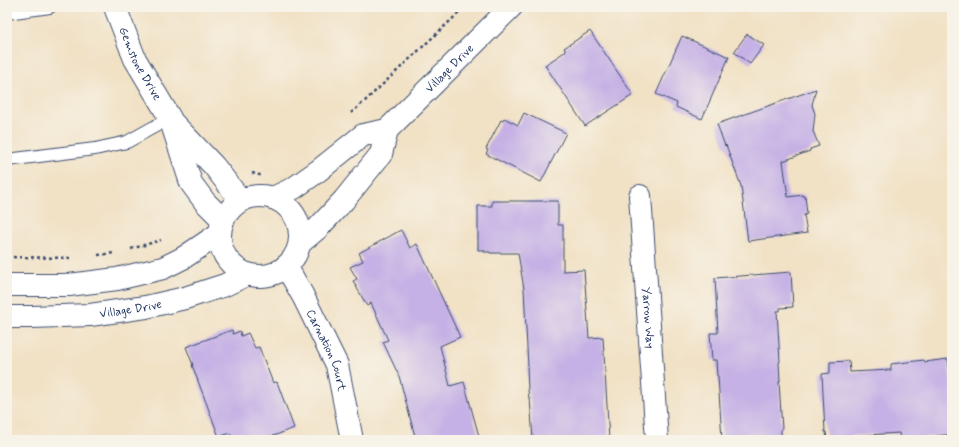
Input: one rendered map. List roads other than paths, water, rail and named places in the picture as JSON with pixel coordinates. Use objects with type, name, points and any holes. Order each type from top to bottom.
[{"type":"street","name":"Gemstone Drive","points":[[115,7],[135,59],[170,118],[214,166],[241,200]]},
{"type":"street","name":"Village Drive","points":[[387,130],[511,7]]},
{"type":"street","name":"Gemstone Drive","points":[[170,118],[191,184],[222,227]]},
{"type":"street","points":[[273,198],[294,188],[318,172],[363,135],[387,130],[381,154],[344,200],[318,228],[300,242]]},
{"type":"street","points":[[262,195],[273,198],[284,203],[292,210],[298,220],[301,231],[296,256],[286,266],[275,273],[262,276],[248,274],[238,269],[224,254],[221,244],[222,227],[230,209],[241,200],[251,196],[262,195]]},
{"type":"street","name":"Yarrow Way","points":[[640,196],[657,440]]},
{"type":"street","points":[[7,285],[69,285],[117,279],[164,268],[183,258],[222,227]]},
{"type":"street","name":"Carnation Court","points":[[286,266],[303,296],[337,365],[352,440]]},
{"type":"street","name":"Village Drive","points":[[7,317],[90,315],[146,307],[185,298],[225,285],[248,274]]},
{"type":"lane","points":[[7,13],[50,7]]},
{"type":"lane","points":[[7,160],[95,149],[127,142],[170,118]]}]
